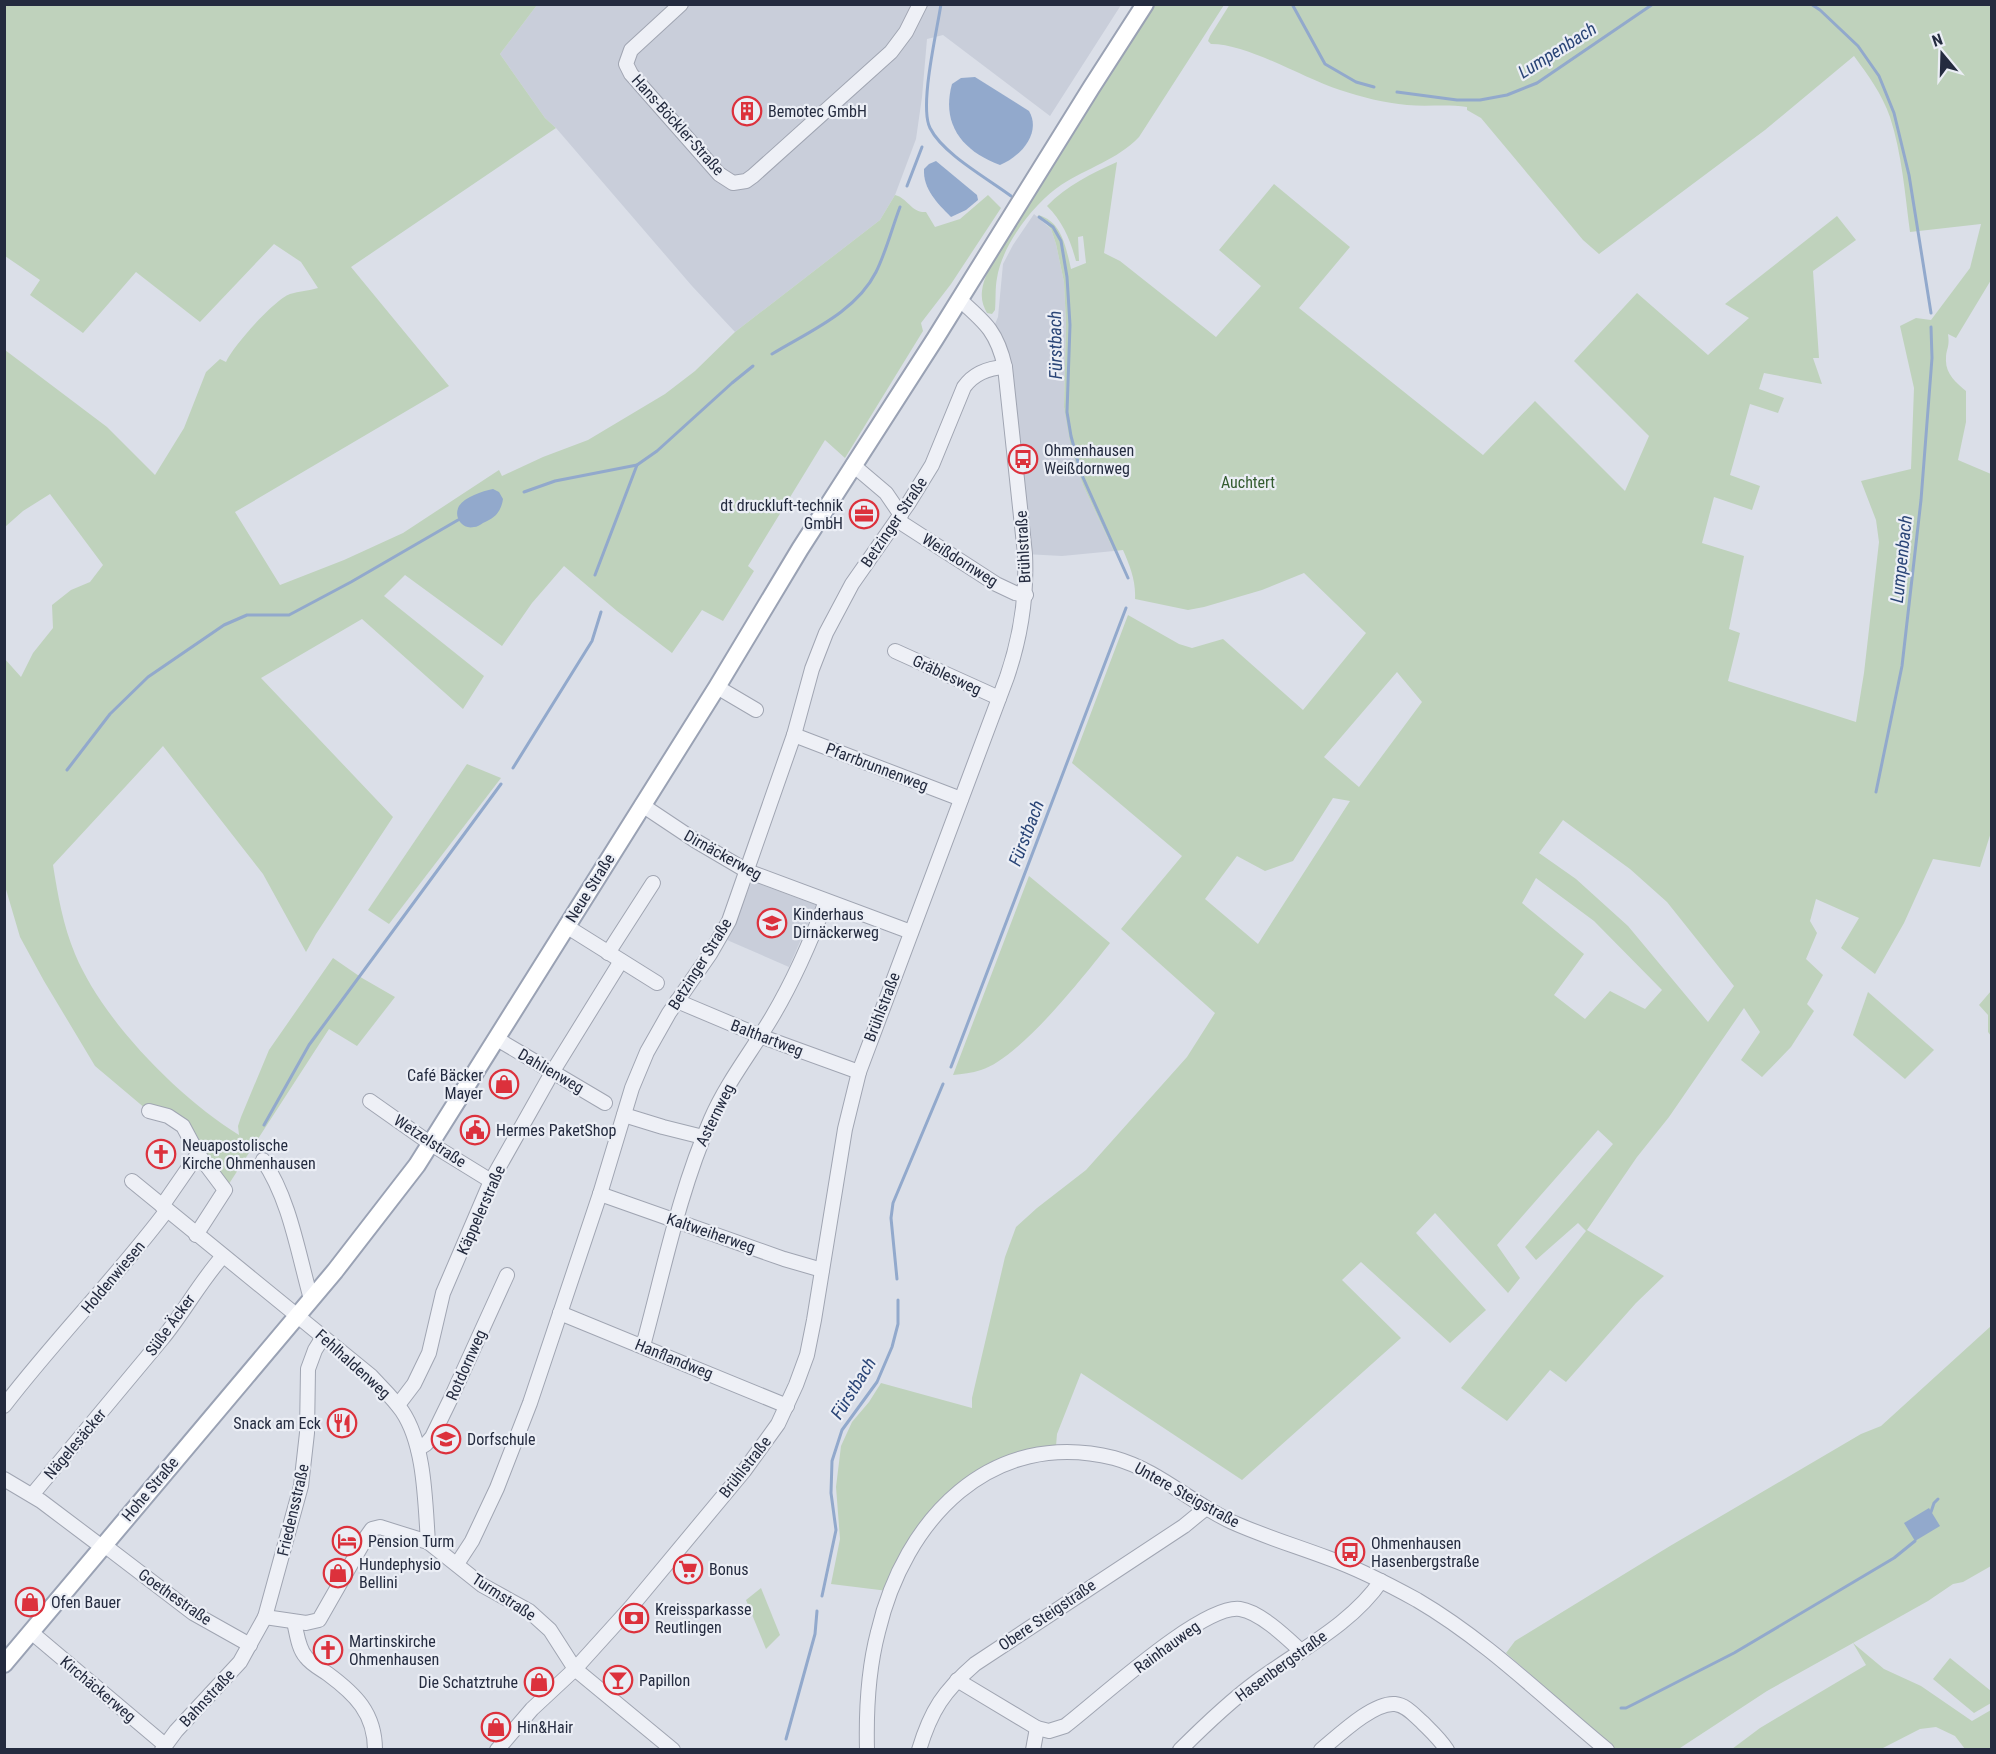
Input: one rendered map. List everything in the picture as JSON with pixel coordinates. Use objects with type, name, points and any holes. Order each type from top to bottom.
[{"type":"main road","name":"Neue Straße","points":[[297,1315],[407,1181],[431,1144],[717,687],[800,549],[960,300],[1145,4]]},
{"type":"main road","name":"Hohe Straße","points":[[4,1664],[297,1315]]},
{"type":"street","name":"Hans-Böckler-Straße","points":[[681,4],[631,50],[626,64],[631,74],[711,166],[727,181],[739,183],[753,176],[891,51],[906,32],[920,4]]},
{"type":"street","name":"Brühlstraße","points":[[497,1749],[532,1709],[576,1669],[631,1607],[744,1471],[771,1435],[787,1406],[807,1355],[844,1135],[858,1072],[1018,645],[1026,595],[1025,545],[1005,367],[998,340],[992,331],[960,300]]},
{"type":"street","name":"Betzinger Straße","points":[[457,1564],[472,1541],[508,1464],[600,1194],[632,1088],[647,1052],[660,1027],[710,954],[729,921],[794,735],[812,669],[835,615],[861,570],[932,465],[964,387],[978,373],[1005,367]]},
{"type":"street","name":"Weißdornweg","points":[[853,465],[885,493],[899,517],[1002,587],[1026,595]]},
{"type":"street","name":"Gräblesweg","points":[[895,651],[999,698]]},
{"type":"street","points":[[717,687],[756,710]]},
{"type":"street","name":"Pfarrbrunnenweg","points":[[794,735],[961,799]]},
{"type":"street","name":"Dirnäckerweg","points":[[642,805],[747,871],[911,932]]},
{"type":"street","points":[[608,953],[653,883]]},
{"type":"street","name":"Asternweg","points":[[643,1346],[685,1185],[703,1137],[723,1095],[781,1001],[826,901]]},
{"type":"street","points":[[566,926],[657,982]]},
{"type":"street","name":"Käppelerstraße","points":[[398,1405],[414,1384],[429,1353],[443,1293],[491,1181],[553,1071],[621,961]]},
{"type":"street","name":"Balthartweg","points":[[677,1001],[760,1036],[858,1072]]},
{"type":"street","name":"Dahlienweg","points":[[497,1040],[605,1102]]},
{"type":"street","name":"Wetzelstraße","points":[[370,1101],[431,1144],[491,1181]]},
{"type":"street","points":[[149,1111],[168,1116],[183,1126],[198,1154],[225,1190],[196,1234]]},
{"type":"street","points":[[624,1115],[703,1137]]},
{"type":"street","points":[[164,1208],[198,1154]]},
{"type":"street","points":[[263,1161],[282,1198],[311,1299]]},
{"type":"street","name":"Fehlhaldenweg","points":[[132,1182],[370,1376],[398,1405],[414,1434],[418,1449],[428,1542]]},
{"type":"street","name":"Kaltweiherweg","points":[[600,1194],[822,1270]]},
{"type":"street","name":"Holdenwiesen","points":[[4,1406],[137,1248],[164,1208]]},
{"type":"street","name":"Süße Äcker","points":[[117,1394],[179,1318],[205,1278],[223,1256]]},
{"type":"street","name":"Rotdornweg","points":[[418,1449],[432,1437],[507,1275]]},
{"type":"street","name":"Hanflandweg","points":[[560,1313],[787,1406]]},
{"type":"street","name":"Friedensstraße","points":[[250,1645],[265,1617],[300,1486],[306,1445],[308,1369],[323,1337]]},
{"type":"street","name":"Nägelesäcker","points":[[32,1495],[117,1394]]},
{"type":"street","name":"Untere Steigstraße","points":[[867,1749],[866,1715],[878,1631],[891,1591],[910,1549],[929,1521],[953,1495],[981,1475],[1013,1461],[1034,1455],[1074,1452],[1113,1458],[1138,1466],[1206,1508],[1252,1531],[1329,1558],[1419,1601],[1477,1641],[1608,1749]]},
{"type":"street","name":"Goethestraße","points":[[4,1479],[32,1495],[193,1613],[250,1645]]},
{"type":"street","name":"Obere Steigstraße","points":[[919,1749],[931,1713],[938,1702],[975,1664],[1184,1526],[1206,1508]]},
{"type":"street","name":"Turmstraße","points":[[294,1622],[313,1623],[319,1620],[372,1529],[380,1527],[428,1542],[492,1591],[529,1611],[541,1621],[576,1669],[673,1749]]},
{"type":"street","name":"Hasenbergstraße","points":[[1181,1749],[1241,1694],[1348,1617],[1367,1600],[1381,1581]]},
{"type":"street","name":"Rainhauweg","points":[[1037,1728],[1049,1731],[1065,1726],[1176,1638],[1210,1617],[1230,1609],[1240,1609],[1258,1617],[1300,1650]]},
{"type":"street","points":[[265,1617],[294,1622],[301,1648],[306,1657],[348,1689],[362,1704],[372,1731],[375,1749]]},
{"type":"street","name":"Kirchäckerweg","points":[[31,1632],[164,1747]]},
{"type":"street","name":"Bahnstraße","points":[[164,1747],[232,1672],[250,1645]]},
{"type":"street","points":[[957,1680],[1037,1728],[1033,1749]]},
{"type":"street","points":[[1321,1749],[1369,1713],[1379,1707],[1395,1704],[1410,1710],[1447,1749]]},
{"type":"shaded area","points":[[537,5],[1121,5],[1050,116],[943,35],[927,39],[916,139],[895,195],[880,220],[735,332],[545,118],[500,54]]},
{"type":"shaded area","points":[[1034,214],[1051,229],[1064,282],[1066,324],[1064,407],[1083,485],[1114,551],[1062,556],[1025,554],[1018,471],[992,331],[998,317],[1003,264]]},
{"type":"shaded area","name":"Kinderhaus Dirnäckerweg","points":[[752,881],[816,905],[789,967],[727,940]]},
{"type":"green space","name":"Auchtert","points":[[1230,4],[1991,5],[1991,280],[1956,338],[1948,334],[1946,364],[1949,373],[1966,391],[1966,422],[1958,460],[1991,474],[1992,829],[1980,867],[1933,859],[1904,923],[1875,974],[1841,948],[1859,918],[1816,899],[1810,921],[1817,933],[1806,959],[1823,975],[1807,1004],[1814,1011],[1791,1047],[1762,1077],[1741,1060],[1760,1032],[1744,1008],[1587,1230],[1664,1276],[1636,1303],[1566,1382],[1550,1370],[1507,1421],[1461,1388],[1586,1231],[1578,1223],[1536,1260],[1525,1247],[1613,1144],[1598,1130],[1497,1245],[1520,1278],[1508,1293],[1435,1213],[1416,1233],[1486,1310],[1450,1343],[1361,1262],[1342,1280],[1401,1338],[1242,1480],[1081,1373],[1057,1434],[1056,1446],[1000,1460],[972,1475],[950,1491],[888,1591],[831,1584],[840,1539],[836,1487],[841,1446],[852,1422],[881,1383],[972,1408],[972,1398],[1005,1257],[1016,1227],[1086,1170],[1187,1057],[1215,1013],[1121,929],[1182,856],[1072,763],[1128,615],[1179,644],[1192,648],[1223,639],[1303,710],[1366,633],[1304,573],[1262,590],[1188,610],[1135,599],[1133,580],[1126,556],[1123,550],[1114,551],[1083,485],[1071,447],[1064,407],[1066,324],[1064,282],[1051,229],[1038,215],[1046,218],[1058,229],[1065,244],[1071,269],[1086,263],[1083,236],[1078,237],[1079,261],[1076,261],[1065,231],[1047,206],[1062,192],[1117,162],[1104,253],[1120,261],[1216,337],[1261,286],[1219,250],[1274,184],[1350,247],[1299,308],[1483,455],[1535,401],[1625,491],[1649,436],[1574,361],[1637,293],[1708,355],[1749,318],[1725,304],[1837,216],[1856,240],[1813,271],[1819,358],[1813,358],[1822,384],[1764,373],[1759,389],[1784,398],[1778,413],[1750,404],[1730,475],[1760,486],[1752,510],[1714,497],[1702,543],[1744,556],[1729,629],[1740,633],[1728,681],[1856,722],[1879,542],[1876,520],[1861,481],[1911,469],[1914,388],[1900,326],[1916,318],[1931,320],[1970,268],[1981,224],[1910,232],[1900,160],[1890,117],[1879,93],[1854,56],[1765,130],[1599,254],[1583,240],[1481,118],[1467,110],[1467,107],[1407,105],[1356,95],[1325,85],[1258,55],[1226,45],[1211,44],[1208,41]],"holes":[[[1397,672],[1422,702],[1359,787],[1324,757]],[[1333,798],[1350,801],[1258,944],[1205,899],[1237,856],[1265,871],[1293,861]],[[1563,820],[1630,869],[1667,902],[1734,986],[1708,1022],[1628,926],[1576,879],[1539,853]],[[1536,878],[1594,921],[1662,990],[1645,1009],[1610,991],[1585,1019],[1554,995],[1584,954],[1522,903]]]},
{"type":"green space","points":[[5,5],[537,5],[500,54],[545,118],[556,128],[351,267],[449,386],[235,512],[280,585],[344,560],[403,533],[499,470],[502,476],[588,440],[665,394],[695,371],[735,332],[880,220],[895,195],[913,208],[926,212],[935,227],[960,219],[988,195],[1001,208],[951,284],[921,323],[923,331],[845,458],[825,440],[748,566],[754,571],[723,621],[702,610],[672,653],[564,566],[532,603],[502,646],[405,575],[384,596],[484,676],[463,709],[362,619],[261,678],[393,817],[306,952],[263,874],[163,746],[53,865],[61,910],[75,954],[104,1005],[123,1031],[168,1079],[239,1135],[238,1126],[241,1117],[269,1050],[333,958],[395,997],[357,1046],[329,1029],[225,1190],[183,1126],[146,1109],[95,1066],[20,937],[5,886],[4,658],[21,677],[33,653],[53,628],[52,605],[71,590],[90,582],[103,565],[50,494],[23,511],[5,527],[5,350],[107,427],[155,475],[184,428],[206,372],[220,359],[226,362],[255,324],[283,298],[293,293],[318,288],[301,262],[274,244],[200,322],[136,272],[83,333],[30,295],[40,280],[5,256]]},
{"type":"green space","points":[[1153,5],[1224,5],[1139,137],[1112,158],[1061,185],[1040,202],[1030,214],[1005,252],[996,282],[995,310],[992,314],[987,313],[982,294],[990,267],[1064,144]]},
{"type":"green space","points":[[467,764],[501,778],[389,924],[368,910]]},
{"type":"green space","points":[[1029,876],[1110,943],[1050,1015],[1014,1050],[981,1070],[953,1075]]},
{"type":"green space","points":[[1991,991],[1991,1036],[1988,1032],[1988,1015],[1979,1005]]},
{"type":"green space","points":[[1868,992],[1934,1050],[1905,1079],[1853,1035]]},
{"type":"green space","points":[[1991,1326],[1991,1566],[1963,1582],[1953,1584],[1928,1601],[1767,1691],[1677,1750],[1607,1749],[1576,1714],[1506,1653],[1515,1641],[1670,1546],[1861,1434],[1881,1426]]},
{"type":"green space","points":[[761,1588],[780,1635],[766,1649],[746,1600]]},
{"type":"green space","points":[[1853,1643],[1884,1669],[1921,1686],[1972,1721],[1991,1710],[1991,1749],[1965,1749],[1955,1736],[1936,1727],[1920,1729],[1881,1749],[1732,1749],[1760,1728],[1866,1665]]},
{"type":"green space","points":[[1950,1658],[1991,1691],[1991,1703],[1974,1713],[1933,1679]]},
{"type":"water","points":[[975,77],[1029,111],[1032,119],[1033,128],[1027,143],[1015,156],[1000,165],[965,144],[952,124],[949,98],[952,84],[961,78]]},
{"type":"water","points":[[936,161],[977,195],[978,200],[966,210],[951,217],[928,189],[924,176],[924,169]]},
{"type":"water","points":[[493,489],[499,492],[503,499],[497,514],[476,527],[462,525],[457,514],[459,506],[474,495]]},
{"type":"water","points":[[1929,1508],[1940,1526],[1915,1541],[1904,1523]]},
{"type":"waterway","name":"Fürstbach","points":[[941,4],[928,86],[927,117],[930,128],[936,138],[955,156],[1011,196]]},
{"type":"waterway","name":"Lumpenbach","points":[[1292,4],[1325,64],[1356,82],[1374,87]]},
{"type":"waterway","name":"Lumpenbach","points":[[1397,92],[1457,100],[1480,100],[1507,95],[1537,83],[1653,4]]},
{"type":"waterway","name":"Lumpenbach","points":[[1811,4],[1858,46],[1879,76],[1894,113],[1909,175],[1931,313]]},
{"type":"waterway","points":[[907,186],[922,147]]},
{"type":"waterway","points":[[772,354],[830,320],[856,299],[880,264],[900,207]]},
{"type":"waterway","name":"Fürstbach","points":[[1039,217],[1053,227],[1061,241],[1067,277],[1070,325],[1067,412],[1071,436],[1081,473],[1128,578]]},
{"type":"waterway","name":"Lumpenbach","points":[[1876,792],[1902,666],[1921,500],[1932,358],[1931,327]]},
{"type":"waterway","points":[[524,492],[555,481],[637,465],[657,451],[753,366]]},
{"type":"waterway","points":[[595,575],[637,465]]},
{"type":"waterway","points":[[67,770],[110,714],[148,677],[224,625],[247,615],[289,615],[458,520]]},
{"type":"waterway","name":"Fürstbach","points":[[951,1067],[1126,608]]},
{"type":"waterway","points":[[513,768],[592,641],[601,612]]},
{"type":"waterway","points":[[264,1125],[309,1045],[501,784]]},
{"type":"waterway","name":"Fürstbach","points":[[897,1279],[891,1218],[893,1203],[943,1084]]},
{"type":"waterway","name":"Fürstbach","points":[[822,1596],[836,1530],[831,1493],[832,1461],[842,1430],[877,1382],[892,1347],[898,1324],[898,1300]]},
{"type":"waterway","points":[[1931,1512],[1938,1499]]},
{"type":"waterway","points":[[1621,1708],[1626,1708],[1734,1653],[1894,1558],[1915,1541]]},
{"type":"waterway","name":"Fürstbach","points":[[786,1739],[815,1634],[817,1611]]},
{"type":"place","name":"Bemotec GmbH","points":[[747,111]]},
{"type":"place","name":"Ohmenhausen Weißdornweg","points":[[1023,459]]},
{"type":"place","name":"dt druckluft-technik GmbH","points":[[864,514]]},
{"type":"place","name":"Kinderhaus Dirnäckerweg","points":[[772,923]]},
{"type":"place","name":"Café Bäcker Mayer","points":[[504,1084]]},
{"type":"place","name":"Hermes PaketShop","points":[[475,1130]]},
{"type":"place","name":"Neuapostolische Kirche Ohmenhausen","points":[[161,1154]]},
{"type":"place","name":"Snack am Eck","points":[[342,1423]]},
{"type":"place","name":"Dorfschule","points":[[446,1439]]},
{"type":"place","name":"Pension Turm","points":[[347,1541]]},
{"type":"place","name":"Ohmenhausen Hasenbergstraße","points":[[1350,1552]]},
{"type":"place","name":"Bonus","points":[[688,1569]]},
{"type":"place","name":"Hundephysio Bellini","points":[[338,1573]]},
{"type":"place","name":"Ofen Bauer","points":[[30,1602]]},
{"type":"place","name":"Kreissparkasse Reutlingen","points":[[634,1618]]},
{"type":"place","name":"Martinskirche Ohmenhausen","points":[[328,1650]]},
{"type":"place","name":"Papillon","points":[[618,1680]]},
{"type":"place","name":"Die Schatztruhe","points":[[539,1682]]},
{"type":"place","name":"Hin&Hair","points":[[496,1727]]}]
